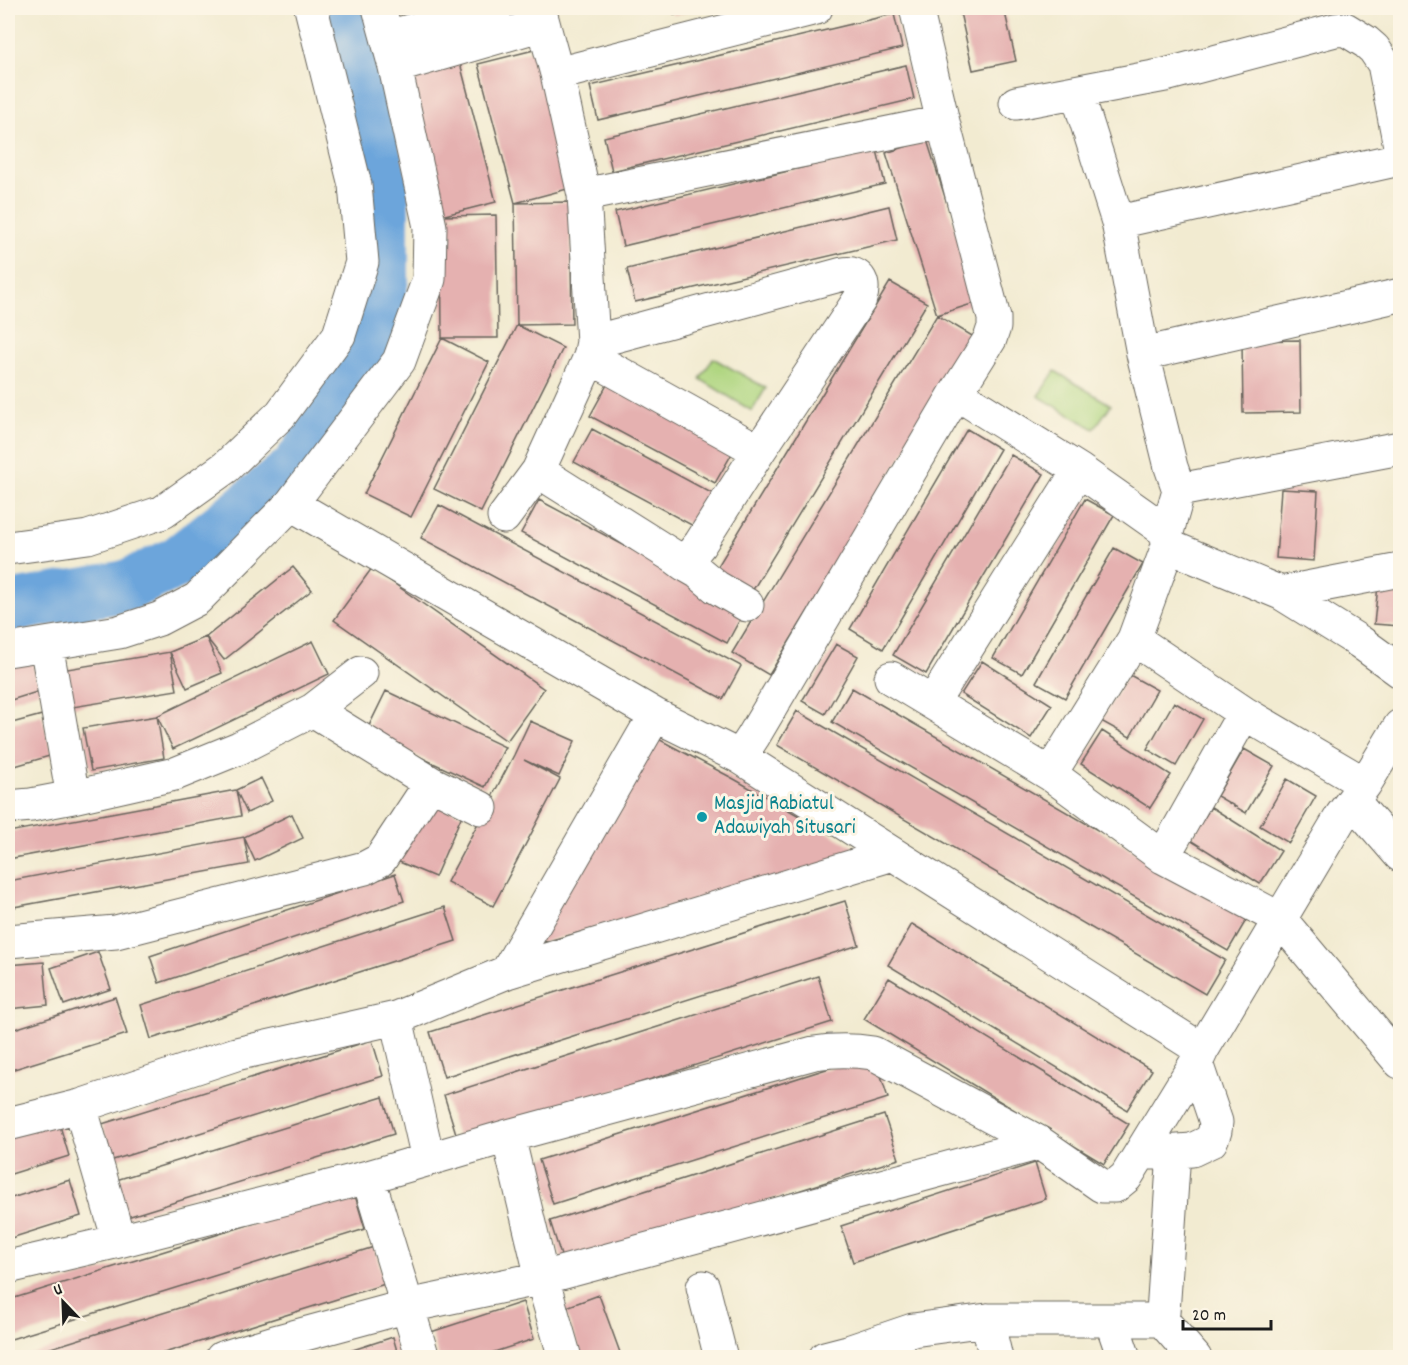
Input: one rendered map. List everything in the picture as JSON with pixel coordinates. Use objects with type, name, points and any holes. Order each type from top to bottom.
[{"type":"street","points":[[8,548],[88,537],[163,512],[225,467],[281,414],[339,335],[363,262],[355,185],[311,8]]},
{"type":"street","points":[[387,37],[496,8]]},
{"type":"street","points":[[557,74],[816,8]]},
{"type":"street","points":[[740,757],[990,339],[994,327],[994,318],[916,8]]},
{"type":"street","points":[[387,37],[541,16],[557,74],[584,195],[591,349],[538,471],[504,517]]},
{"type":"street","points":[[1016,103],[1165,75],[1345,29],[1374,49],[1384,64],[1401,146]]},
{"type":"street","points":[[8,650],[119,632],[159,619],[196,599],[291,504],[399,361],[429,279],[430,227],[387,37]]},
{"type":"street","points":[[1050,774],[1134,639],[1167,539],[1179,490],[1171,467],[1143,354],[1118,222],[1077,92]]},
{"type":"street","points":[[584,195],[943,122]]},
{"type":"street","points":[[1118,222],[1401,159]]},
{"type":"street","points":[[591,349],[843,274],[855,274],[859,279],[862,286],[860,299],[700,544],[684,564]]},
{"type":"street","points":[[1143,354],[1401,296]]},
{"type":"street","points":[[591,349],[759,451]]},
{"type":"street","points":[[956,393],[1079,470],[1167,539],[1281,593],[1360,642],[1401,671]]},
{"type":"street","points":[[1179,490],[1401,448]]},
{"type":"street","points":[[933,702],[1079,470]]},
{"type":"street","points":[[538,471],[747,605]]},
{"type":"street","points":[[291,504],[655,715],[740,757],[893,854],[1199,1057],[1216,1122],[1211,1141],[1192,1150],[1141,1154]]},
{"type":"street","points":[[1281,593],[1401,570]]},
{"type":"street","points":[[1134,639],[1359,793],[1401,855]]},
{"type":"street","points":[[46,644],[73,797]]},
{"type":"street","points":[[8,807],[73,797],[175,774],[239,748],[313,710],[362,673]]},
{"type":"street","points":[[891,678],[1050,774],[1163,857],[1280,919],[1401,1062]]},
{"type":"street","points":[[313,710],[431,783],[481,808]]},
{"type":"street","points":[[1163,857],[1244,713]]},
{"type":"street","points":[[507,972],[655,715]]},
{"type":"street","points":[[8,1267],[368,1177],[508,1136],[813,1053],[835,1050],[873,1053],[1040,1143],[1102,1186],[1115,1186],[1126,1177],[1141,1154],[1342,815],[1359,793],[1401,726]]},
{"type":"street","points":[[8,941],[116,932],[364,868],[380,860],[431,783]]},
{"type":"street","points":[[8,1124],[80,1106],[236,1054],[396,1018],[507,972],[893,854]]},
{"type":"street","points":[[396,1018],[428,1159]]},
{"type":"street","points":[[80,1106],[119,1241]]},
{"type":"street","points":[[508,1136],[542,1278],[565,1358]]},
{"type":"street","points":[[222,1358],[277,1350],[408,1306],[542,1278],[1040,1143]]},
{"type":"street","points":[[841,1356],[913,1330],[987,1320],[1155,1320],[1160,1318],[1163,1313],[1174,1152]]},
{"type":"street","points":[[368,1177],[423,1358]]},
{"type":"street","points":[[703,1287],[721,1358]]},
{"type":"street","points":[[1160,1318],[1195,1358]]},
{"type":"street","points":[[987,1320],[996,1358]]},
{"type":"street","points":[[1111,1320],[1124,1358]]},
{"type":"green space","points":[[713,358],[766,388],[752,411],[700,379]]},
{"type":"green space","points":[[1055,371],[1111,405],[1094,429],[1038,396]]},
{"type":"building","points":[[672,8],[700,8],[674,15]]},
{"type":"building","points":[[959,8],[1004,8],[1016,61],[973,70]]},
{"type":"building","points":[[894,14],[902,48],[598,120],[590,86]]},
{"type":"building","points":[[534,50],[571,188],[515,203],[478,64]]},
{"type":"building","points":[[460,63],[496,202],[441,216],[404,78]]},
{"type":"building","points":[[906,65],[914,99],[612,171],[604,137]]},
{"type":"building","points":[[927,140],[978,302],[937,315],[886,153]]},
{"type":"building","points":[[877,150],[885,184],[623,246],[615,212]]},
{"type":"building","points":[[570,202],[572,324],[517,325],[515,203]]},
{"type":"building","points":[[889,206],[897,240],[635,302],[627,269]]},
{"type":"building","points":[[496,215],[498,338],[442,338],[441,216]]},
{"type":"building","points":[[890,282],[927,303],[751,593],[715,571]]},
{"type":"building","points":[[937,315],[974,337],[769,675],[732,653]]},
{"type":"building","points":[[517,325],[563,348],[481,512],[434,489]]},
{"type":"building","points":[[442,338],[489,362],[411,517],[364,494]]},
{"type":"building","points":[[1300,340],[1301,412],[1243,413],[1242,341]]},
{"type":"building","points":[[608,383],[734,450],[715,483],[590,416]]},
{"type":"building","points":[[592,429],[717,496],[699,529],[574,462]]},
{"type":"building","points":[[967,429],[1000,449],[883,649],[850,629]]},
{"type":"building","points":[[1011,455],[1044,474],[926,674],[893,655]]},
{"type":"building","points":[[1281,489],[1318,491],[1314,561],[1276,558]]},
{"type":"building","points":[[1085,499],[1114,515],[1022,674],[993,658]]},
{"type":"building","points":[[539,500],[745,610],[727,643],[521,533]]},
{"type":"building","points":[[439,505],[741,666],[723,699],[421,538]]},
{"type":"building","points":[[1114,548],[1143,564],[1065,698],[1036,682]]},
{"type":"building","points":[[293,567],[312,590],[224,660],[206,637]]},
{"type":"building","points":[[372,568],[544,689],[507,741],[334,620]]},
{"type":"building","points":[[1379,576],[1400,578],[1400,626],[1374,624]]},
{"type":"building","points":[[206,637],[222,673],[187,688],[170,652]]},
{"type":"building","points":[[313,641],[329,674],[173,749],[157,716]]},
{"type":"building","points":[[836,644],[858,656],[825,714],[802,701]]},
{"type":"building","points":[[29,650],[40,691],[8,701],[8,657]]},
{"type":"building","points":[[170,652],[177,690],[73,707],[67,669]]},
{"type":"building","points":[[982,661],[1052,705],[1031,738],[961,694]]},
{"type":"building","points":[[1128,674],[1157,690],[1130,737],[1101,721]]},
{"type":"building","points":[[852,688],[1248,917],[1228,951],[832,722]]},
{"type":"building","points":[[386,691],[505,747],[485,787],[366,732]]},
{"type":"building","points":[[1174,702],[1203,719],[1176,766],[1147,749]]},
{"type":"building","points":[[797,711],[1225,960],[1205,994],[777,745]]},
{"type":"building","points":[[42,715],[53,755],[8,768],[8,724]]},
{"type":"building","points":[[157,716],[164,758],[91,771],[83,728]]},
{"type":"building","points":[[530,721],[575,741],[559,776],[524,760],[560,779],[493,906],[447,882]]},
{"type":"building","points":[[1102,731],[1171,775],[1150,808],[1081,764]]},
{"type":"building","name":"Masjid Rabiatul Adawiyah Situsari","points":[[647,733],[734,779],[866,854],[537,944]]},
{"type":"building","points":[[1244,749],[1274,766],[1246,813],[1217,796]]},
{"type":"building","points":[[261,778],[272,801],[247,813],[236,790]]},
{"type":"building","points":[[1287,779],[1316,796],[1289,843],[1260,826]]},
{"type":"building","points":[[236,790],[241,816],[8,859],[8,832]]},
{"type":"building","points":[[423,799],[462,815],[435,877],[397,861]]},
{"type":"building","points":[[1211,807],[1281,851],[1260,884],[1190,840]]},
{"type":"building","points":[[292,814],[303,838],[255,861],[244,837]]},
{"type":"building","points":[[244,837],[249,864],[8,908],[8,881]]},
{"type":"building","points":[[395,874],[404,901],[159,983],[150,956]]},
{"type":"building","points":[[845,901],[859,945],[444,1077],[430,1032]]},
{"type":"building","points":[[445,907],[456,941],[151,1039],[141,1005]]},
{"type":"building","points":[[912,924],[1152,1070],[1127,1110],[888,965]]},
{"type":"building","points":[[98,952],[111,989],[64,1005],[51,968]]},
{"type":"building","points":[[44,962],[48,1005],[8,1009],[8,965]]},
{"type":"building","points":[[818,976],[832,1022],[458,1140],[444,1095]]},
{"type":"building","points":[[889,978],[1129,1124],[1104,1164],[864,1019]]},
{"type":"building","points":[[115,997],[127,1034],[8,1071],[8,1031]]},
{"type":"building","points":[[372,1040],[383,1076],[113,1160],[102,1124]]},
{"type":"building","points":[[874,1054],[888,1098],[553,1204],[539,1160]]},
{"type":"building","points":[[383,1097],[394,1134],[124,1218],[113,1181]]},
{"type":"building","points":[[884,1115],[899,1159],[564,1265],[550,1221]]},
{"type":"building","points":[[58,1119],[69,1156],[8,1175],[8,1135]]},
{"type":"building","points":[[1035,1163],[1046,1199],[853,1262],[841,1226]]},
{"type":"building","points":[[70,1180],[81,1216],[8,1239],[8,1199]]},
{"type":"building","points":[[354,1192],[365,1229],[8,1340],[8,1300]]},
{"type":"building","points":[[374,1247],[385,1284],[318,1305],[148,1358],[19,1358]]},
{"type":"building","points":[[599,1295],[622,1358],[582,1358],[564,1308]]},
{"type":"building","points":[[523,1302],[534,1339],[476,1358],[439,1358],[431,1332]]},
{"type":"building","points":[[393,1337],[399,1358],[331,1358],[331,1357]]},
{"type":"waterway","points":[[8,607],[126,586],[178,562],[296,469],[373,354],[383,277],[383,187],[339,8]]},
{"type":"place","name":"Masjid Rabiatul Adawiyah Situsari","points":[[702,817]]}]
